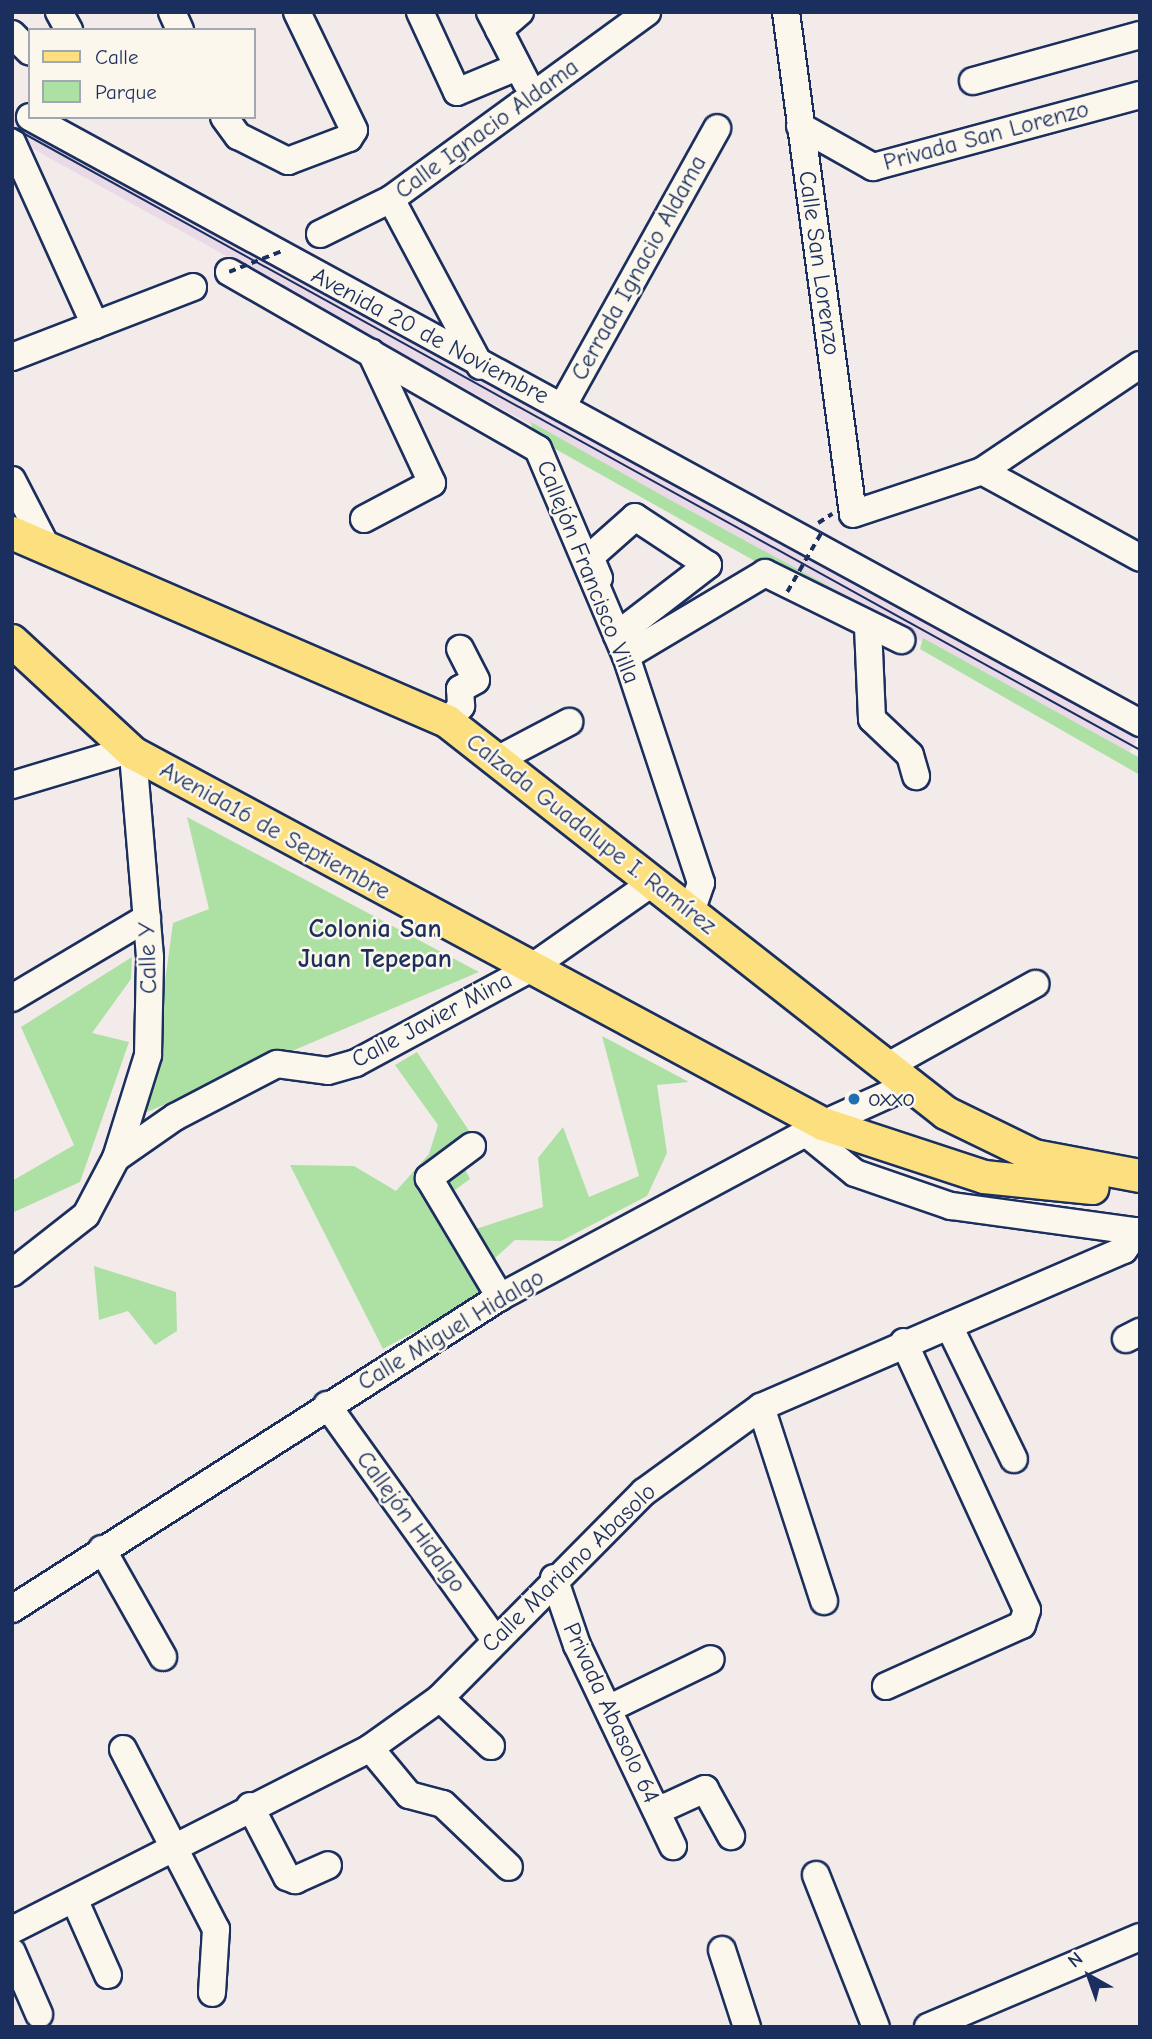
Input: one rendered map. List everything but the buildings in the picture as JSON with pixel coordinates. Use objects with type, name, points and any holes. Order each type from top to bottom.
[{"type":"main road","name":"Calzada Guadalupe I. Ramírez","points":[[22,540],[448,722],[946,1113],[1034,1156],[1140,1176]]},
{"type":"main road","name":"Avenida16 de Septiembre","points":[[12,641],[131,752],[815,1129]]},
{"type":"main road","points":[[815,1129],[984,1177],[1140,1193]]},
{"type":"street","points":[[59,12],[68,28]]},
{"type":"street","points":[[172,12],[179,28]]},
{"type":"street","points":[[225,119],[238,136],[288,161],[349,138],[354,130],[297,12]]},
{"type":"street","points":[[420,12],[457,92],[517,67]]},
{"type":"street","points":[[520,12],[494,21],[532,97]]},
{"type":"street","name":"Calle Ignacio Aldama","points":[[320,234],[391,199],[647,12]]},
{"type":"street","name":"Calle San Lorenzo","points":[[786,12],[847,513]]},
{"type":"street","points":[[12,34],[28,50]]},
{"type":"street","points":[[973,81],[1140,35]]},
{"type":"street","name":"Privada San Lorenzo","points":[[800,126],[873,167],[1138,99]]},
{"type":"street","name":"Avenida 20 de Noviembre","points":[[12,107],[28,116]]},
{"type":"street","name":"Avenida 20 de Noviembre","points":[[34,119],[480,366],[830,541],[1140,723]]},
{"type":"street","name":"Cerrada Ignacio Aldama","points":[[562,407],[717,128]]},
{"type":"street","points":[[12,142],[95,325]]},
{"type":"street","points":[[391,199],[480,366]]},
{"type":"street","name":"Callejón Francisco Villa","points":[[229,272],[538,449],[622,640],[701,883],[691,912]]},
{"type":"street","points":[[12,357],[193,288]]},
{"type":"street","points":[[364,519],[432,483],[371,353]]},
{"type":"street","points":[[830,541],[847,513],[982,471],[1140,365]]},
{"type":"street","points":[[982,471],[1140,558]]},
{"type":"street","points":[[12,480],[22,540]]},
{"type":"street","points":[[635,517],[708,565],[622,640],[590,557],[635,517]]},
{"type":"street","points":[[622,640],[765,573],[868,628],[901,640]]},
{"type":"street","points":[[868,628],[872,719],[910,755],[916,776]]},
{"type":"street","points":[[448,722],[461,706],[460,689],[476,680],[460,649]]},
{"type":"street","points":[[495,761],[569,722]]},
{"type":"street","points":[[12,785],[131,752]]},
{"type":"street","name":"Calle Y","points":[[116,1158],[148,1055],[147,918],[131,752]]},
{"type":"street","name":"Calle Javier Mina","points":[[12,1273],[86,1215],[116,1158],[175,1117],[276,1064],[328,1071],[356,1063],[528,970],[653,882]]},
{"type":"street","points":[[12,998],[147,918]]},
{"type":"street","name":"Calle Miguel Hidalgo","points":[[12,1609],[327,1405],[500,1297],[815,1129],[1035,984]]},
{"type":"street","points":[[815,1129],[855,1174],[951,1206],[1137,1240]]},
{"type":"street","points":[[472,1146],[429,1178],[500,1297]]},
{"type":"street","name":"Calle Mariano Abasolo","points":[[12,1930],[75,1901],[250,1807],[370,1748],[440,1698],[494,1638],[644,1492],[761,1407],[904,1342],[949,1326],[1137,1240]]},
{"type":"street","points":[[949,1326],[1014,1459]]},
{"type":"street","points":[[886,1686],[1021,1625],[1027,1610],[904,1342]]},
{"type":"street","name":"Callejón Hidalgo","points":[[327,1405],[494,1638]]},
{"type":"street","points":[[761,1407],[824,1601]]},
{"type":"street","points":[[102,1549],[163,1657]]},
{"type":"street","name":"Privada Abasolo 64","points":[[554,1578],[608,1709],[673,1846]]},
{"type":"street","points":[[608,1709],[711,1659]]},
{"type":"street","points":[[440,1698],[491,1746]]},
{"type":"street","points":[[370,1748],[409,1795],[443,1804],[509,1867]]},
{"type":"street","points":[[123,1749],[177,1847],[216,1929],[212,1993]]},
{"type":"street","points":[[657,1811],[705,1789],[731,1836]]},
{"type":"street","points":[[250,1807],[287,1877],[295,1880],[328,1865]]},
{"type":"street","points":[[816,1875],[876,2027]]},
{"type":"street","points":[[75,1901],[108,1975]]},
{"type":"street","points":[[928,2027],[1140,1937]]},
{"type":"street","points":[[722,1950],[747,2027]]},
{"type":"street","points":[[12,1952],[39,2014]]},
{"type":"path","points":[[229,272],[282,251]]},
{"type":"path","points":[[847,513],[810,529],[832,515],[847,513]]},
{"type":"path","points":[[788,592],[830,541]]},
{"type":"shaded area","points":[[12,112],[1139,736],[1128,756],[12,137]]},
{"type":"green space","points":[[531,422],[891,620],[874,626],[753,560],[534,437]]},
{"type":"green space","points":[[923,638],[1140,758],[1140,775],[920,649]]},
{"type":"green space","points":[[187,817],[479,972],[147,1112],[173,923],[209,909]]},
{"type":"green space","points":[[132,957],[131,979],[92,1033],[129,1042],[80,1182],[12,1213],[12,1181],[74,1145],[21,1027]]},
{"type":"green space","points":[[602,1036],[689,1082],[657,1085],[667,1153],[647,1196],[561,1241],[515,1240],[484,1268],[485,1293],[383,1349],[290,1165],[354,1166],[396,1191],[429,1154],[438,1125],[395,1065],[417,1052],[475,1140],[460,1160],[470,1179],[436,1204],[467,1232],[543,1207],[538,1158],[563,1127],[589,1197],[639,1176]]},
{"type":"green space","points":[[94,1266],[176,1292],[177,1331],[155,1345],[128,1311],[99,1320]]},
{"type":"tram line","points":[[12,127],[1140,750]]},
{"type":"place","name":"oxxo","points":[[854,1099]]},
{"type":"district","name":"Colonia San Juan Tepepan","points":[[375,945]]}]
